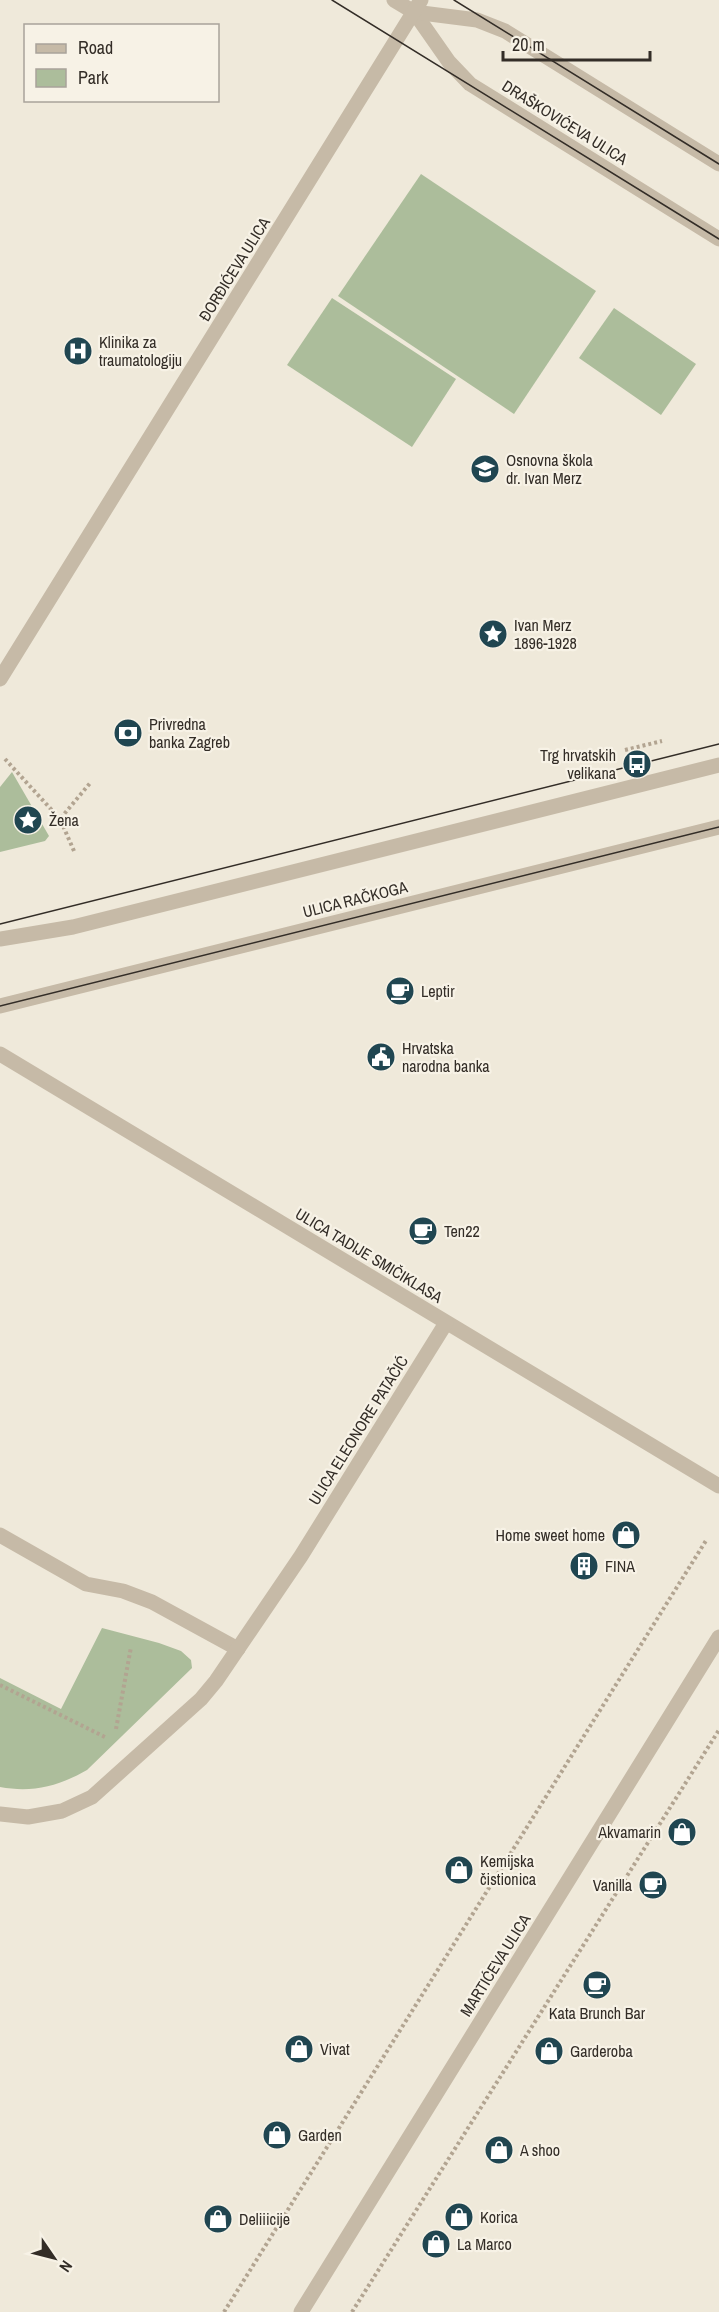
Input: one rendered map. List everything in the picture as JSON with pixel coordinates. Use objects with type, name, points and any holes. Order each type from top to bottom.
[{"type":"street","name":"DRAŠKOVIĆEVA ULICA","points":[[394,0],[477,20],[504,31],[719,164]]},
{"type":"street","name":"DRAŠKOVIĆEVA ULICA","points":[[418,6],[450,62],[470,84],[719,239]]},
{"type":"street","name":"ĐORĐIĆEVA ULICA","points":[[0,679],[418,6]]},
{"type":"street","points":[[0,939],[73,927],[719,765]]},
{"type":"street","name":"ULICA RAČKOGA","points":[[0,1006],[719,826]]},
{"type":"street","name":"ULICA TADIJE SMIČIKLASA","points":[[0,1054],[719,1486]]},
{"type":"street","name":"ULICA ELEONORE PATAČIĆ","points":[[0,1814],[28,1817],[62,1811],[92,1797],[201,1699],[216,1681],[301,1556],[446,1323]]},
{"type":"street","points":[[0,1535],[87,1584],[123,1591],[152,1602],[238,1648]]},
{"type":"street","name":"MARTIĆEVA ULICA","points":[[301,2312],[719,1637]]},
{"type":"path","points":[[5,759],[60,819],[74,851]]},
{"type":"path","points":[[60,819],[90,782]]},
{"type":"path","points":[[224,2312],[707,1539]]},
{"type":"path","points":[[111,1740],[116,1733],[131,1647]]},
{"type":"path","points":[[1,1687],[141,1754]]},
{"type":"path","points":[[352,2312],[719,1730]]},
{"type":"green space","points":[[421,174],[596,291],[514,414],[338,296]]},
{"type":"green space","points":[[332,298],[456,379],[412,447],[287,365]]},
{"type":"green space","points":[[614,308],[696,364],[661,415],[579,358]]},
{"type":"green space","points":[[12,772],[49,836],[45,841],[0,852],[0,787]]},
{"type":"green space","points":[[102,1628],[181,1651],[191,1660],[192,1668],[87,1770],[45,1787],[12,1789],[0,1787],[0,1678],[61,1709]]},
{"type":"tram line","points":[[332,0],[719,239]]},
{"type":"tram line","points":[[454,0],[719,164]]},
{"type":"tram line","points":[[0,924],[719,744]]},
{"type":"tram line","points":[[0,1006],[719,827]]},
{"type":"place","name":"Klinika za traumatologiju","points":[[78,351]]},
{"type":"place","name":"Osnovna škola dr. Ivan Merz","points":[[485,469]]},
{"type":"place","name":"Ivan Merz 1896-1928","points":[[493,634]]},
{"type":"place","name":"Privredna banka Zagreb","points":[[128,733]]},
{"type":"place","name":"Trg hrvatskih velikana","points":[[637,764]]},
{"type":"place","name":"Žena","points":[[28,820]]},
{"type":"place","name":"Leptir","points":[[400,991]]},
{"type":"place","name":"Hrvatska narodna banka","points":[[381,1057]]},
{"type":"place","name":"Ten22","points":[[423,1231]]},
{"type":"place","name":"Home sweet home","points":[[626,1535]]},
{"type":"place","name":"FINA","points":[[584,1566]]},
{"type":"place","name":"Akvamarin","points":[[682,1832]]},
{"type":"place","name":"Kemijska čistionica","points":[[459,1870]]},
{"type":"place","name":"Vanilla","points":[[653,1885]]},
{"type":"place","name":"Kata Brunch Bar","points":[[597,1985]]},
{"type":"place","name":"Vivat","points":[[299,2049]]},
{"type":"place","name":"Garderoba","points":[[549,2051]]},
{"type":"place","name":"Garden","points":[[277,2135]]},
{"type":"place","name":"A shoo","points":[[499,2150]]},
{"type":"place","name":"Korica","points":[[459,2217]]},
{"type":"place","name":"Deliiicije","points":[[218,2219]]},
{"type":"place","name":"La Marco","points":[[436,2244]]}]
